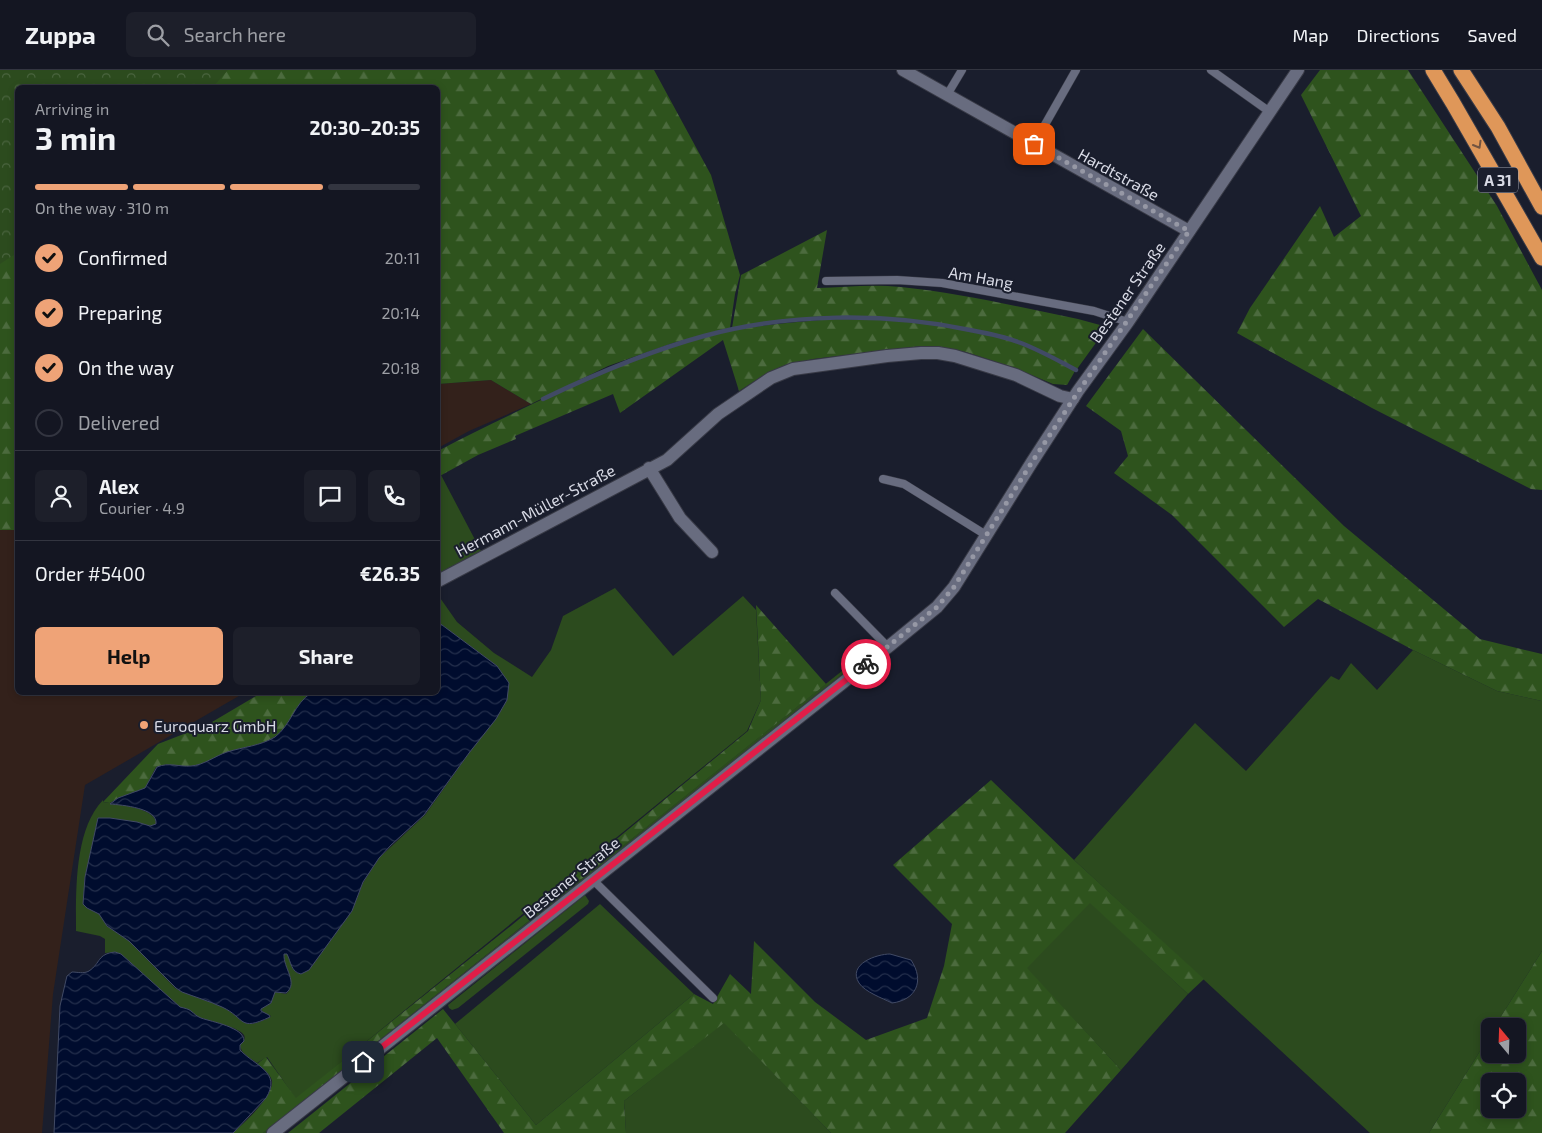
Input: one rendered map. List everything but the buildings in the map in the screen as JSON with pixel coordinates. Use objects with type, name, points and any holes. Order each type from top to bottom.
[{"type":"highway","name":"A 31","points":[[1433,70],[1454,103],[1542,258]]},
{"type":"highway","name":"A 31","points":[[1461,70],[1498,127],[1542,207]]},
{"type":"street","name":"Hardtstraße","points":[[903,70],[1189,231]]},
{"type":"street","name":"Bestener Straße","points":[[273,1133],[888,647],[946,598],[1076,395],[1128,322],[1298,70]]},
{"type":"street","name":"Hermann-Müller-Straße","points":[[440,580],[666,460],[718,414],[771,378],[793,369],[887,356],[938,353],[955,356],[1016,375],[1060,396],[1076,395]]},
{"type":"street","points":[[649,468],[680,518],[712,552]]},
{"type":"lane","points":[[947,95],[962,70]]},
{"type":"lane","points":[[1034,144],[1076,70]]},
{"type":"lane","points":[[1211,70],[1270,112]]},
{"type":"lane","name":"Am Hang","points":[[826,282],[897,280],[942,284],[1094,311],[1128,322]]},
{"type":"lane","points":[[883,479],[904,484],[986,535]]},
{"type":"lane","points":[[835,593],[888,647]]},
{"type":"lane","points":[[593,880],[713,998]]},
{"type":"shaded area","points":[[491,380],[531,404],[469,431],[440,447],[440,384]]},
{"type":"shaded area","name":"Euroquarz GmbH","points":[[0,530],[15,530],[15,695],[241,695],[85,785],[53,994],[42,1133],[0,1133]]},
{"type":"green space","points":[[0,70],[654,70],[711,175],[740,275],[730,328],[673,343],[608,366],[531,404],[491,380],[440,384],[440,85],[15,85],[15,530],[0,530]]},
{"type":"green space","points":[[0,70],[228,70],[215,85],[15,85],[15,254],[0,264]]},
{"type":"green space","points":[[1320,70],[1408,70],[1497,206],[1542,290],[1542,490],[1531,489],[1372,408],[1237,333],[1250,308],[1320,206],[1334,237],[1361,216],[1301,95]]},
{"type":"green space","points":[[827,230],[817,288],[890,286],[945,293],[1078,319],[1100,325],[1103,333],[1077,369],[1039,349],[1008,338],[956,326],[928,322],[900,319],[844,318],[788,321],[732,328],[741,275]]},
{"type":"green space","points":[[833,319],[882,320],[932,324],[981,332],[1034,349],[1075,371],[1067,385],[1053,384],[1015,368],[966,352],[922,346],[813,359],[786,365],[767,373],[739,391],[723,340],[620,413],[613,394],[515,436],[516,439],[478,455],[440,476],[440,450],[522,409],[619,365],[695,339],[734,330]]},
{"type":"green space","points":[[1143,329],[1344,526],[1480,639],[1542,654],[1542,701],[1497,691],[1413,650],[1318,599],[1284,627],[1172,515],[1114,473],[1128,456],[1121,431],[1086,406]]},
{"type":"green space","points":[[440,476],[481,551],[440,573]]},
{"type":"green space","points":[[615,588],[673,656],[743,596],[756,610],[761,700],[747,731],[296,1099],[267,1057],[257,1063],[244,1053],[240,1045],[245,1038],[241,1032],[201,1018],[180,1007],[121,954],[115,952],[105,953],[105,939],[100,936],[76,931],[79,862],[82,844],[94,813],[103,800],[103,802],[141,809],[157,822],[153,826],[110,818],[98,818],[85,877],[83,904],[99,914],[107,926],[129,941],[175,988],[222,1007],[247,1024],[260,1022],[270,1017],[261,1009],[271,1003],[275,992],[286,994],[290,990],[291,980],[284,954],[286,953],[293,969],[297,973],[301,974],[309,970],[352,911],[363,883],[379,858],[425,815],[477,742],[496,719],[506,702],[509,683],[497,666],[440,623],[440,598],[457,622],[494,653],[532,677],[551,650],[563,616]]},
{"type":"green space","points":[[756,605],[826,684],[263,1133],[233,1133],[257,1109],[271,1087],[272,1081],[270,1076],[257,1064],[266,1057],[296,1098],[512,925],[748,731],[761,700]]},
{"type":"green space","points":[[877,643],[879,645],[270,1133],[263,1133]]},
{"type":"green space","points":[[1413,650],[1497,691],[1542,701],[1542,951],[1500,1018],[1481,1018],[1481,1049],[1429,1133],[1370,1133],[1074,860],[1195,723],[1246,771],[1331,676],[1339,680],[1351,663],[1377,690]]},
{"type":"green space","points":[[258,695],[309,695],[300,703],[285,727],[269,740],[227,752],[196,765],[165,765],[156,767],[145,788],[110,803],[103,802],[158,744],[207,725]]},
{"type":"green space","points":[[991,780],[1074,860],[1204,979],[1188,994],[1090,903],[1027,968],[1121,1070],[1065,1133],[831,1133],[724,1023],[624,1101],[626,1133],[504,1133],[437,1038],[319,1133],[288,1133],[443,1009],[536,1125],[694,994],[713,1004],[730,974],[751,994],[754,941],[815,1002],[866,1040],[927,1018],[944,966],[952,924],[893,865]]},
{"type":"green space","points":[[585,895],[589,901],[588,904],[458,1008],[452,1010],[449,1008],[448,1005]]},
{"type":"green space","points":[[1090,902],[1188,994],[1121,1070],[1026,968]]},
{"type":"green space","points":[[600,904],[694,994],[536,1125],[455,1024]]},
{"type":"green space","points":[[1542,951],[1542,1133],[1429,1133],[1481,1049],[1481,1063],[1526,1063],[1526,1018],[1500,1018]]},
{"type":"green space","points":[[724,1022],[831,1133],[626,1133],[624,1101]]},
{"type":"water","points":[[440,623],[497,666],[509,683],[507,700],[496,719],[424,815],[379,858],[363,882],[352,911],[309,970],[301,974],[298,973],[293,969],[287,954],[284,954],[291,980],[290,989],[286,993],[275,992],[271,1003],[261,1009],[270,1017],[247,1023],[222,1007],[176,988],[129,941],[107,926],[99,914],[87,908],[83,904],[85,877],[98,818],[137,822],[150,826],[156,824],[151,814],[145,811],[138,808],[110,804],[118,798],[145,788],[157,767],[166,765],[196,765],[227,752],[275,737],[285,727],[309,695],[440,695]]},
{"type":"water","points":[[115,952],[121,954],[180,1007],[189,1010],[201,1018],[227,1026],[243,1036],[244,1041],[240,1045],[240,1050],[265,1070],[271,1082],[266,1098],[233,1133],[54,1133],[60,1006],[67,976],[72,972],[83,973],[89,971],[102,957]]},
{"type":"water","points":[[884,954],[911,960],[917,975],[916,988],[912,994],[907,998],[892,1003],[865,989],[859,983],[856,976],[860,965],[865,961]]},
{"type":"waterway","points":[[543,399],[622,364],[683,342],[736,328],[803,319],[871,318],[938,324],[1000,336],[1025,345],[1076,370]]},
{"type":"way so far","points":[[866,664],[946,598],[1078,392],[1189,231],[1034,144]]},
{"type":"place","name":"Euroquarz GmbH","points":[[144,725]]},
{"type":"route","points":[[363,1062],[866,664]]}]
